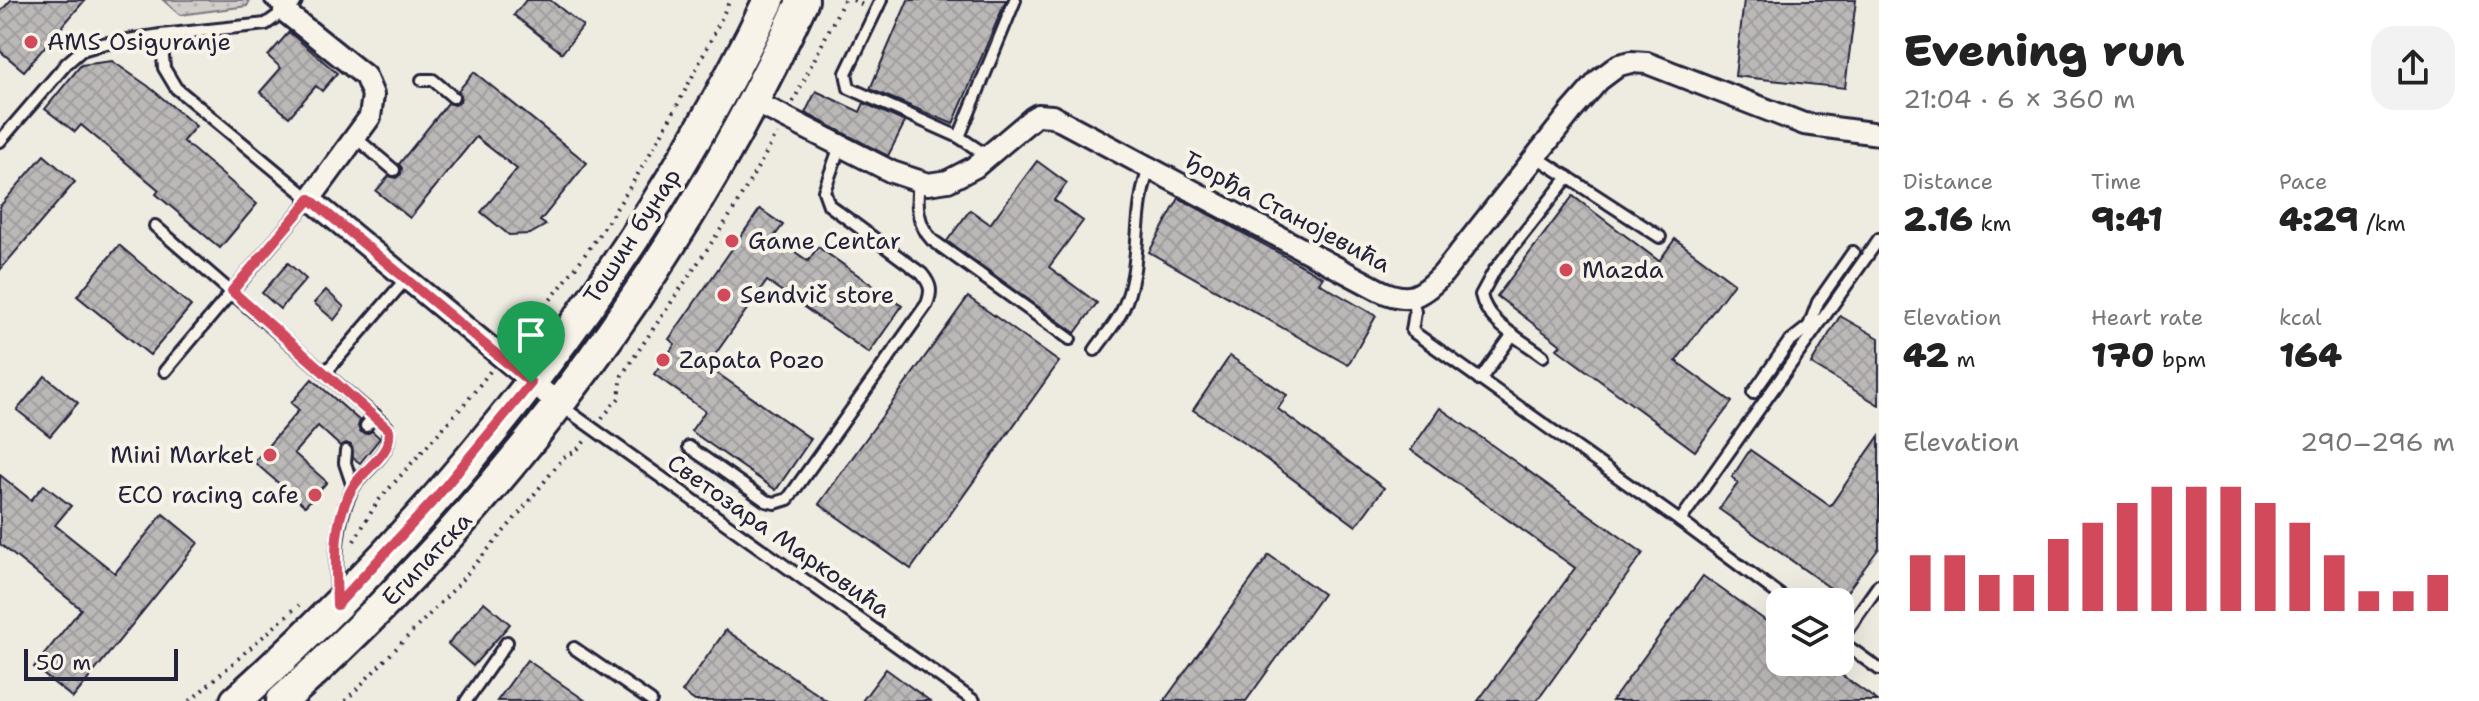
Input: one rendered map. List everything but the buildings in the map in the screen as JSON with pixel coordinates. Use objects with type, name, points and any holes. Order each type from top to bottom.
[{"type":"main road","name":"Тошин бунар","points":[[531,383],[574,325],[677,168],[735,68],[769,0]]},
{"type":"main road","name":"Тошин бунар","points":[[560,405],[667,250],[753,101],[803,0]]},
{"type":"main road","name":"Египатска","points":[[236,701],[337,605],[434,500],[531,383]]},
{"type":"main road","name":"Египатска","points":[[282,701],[424,565],[560,405]]},
{"type":"street","points":[[282,4],[360,72],[369,83],[373,95],[373,110],[310,199],[560,405]]},
{"type":"street","name":"Ђорђа Станојевића","points":[[919,182],[948,181],[989,157],[1038,115],[1052,116],[1379,290],[1401,298],[1412,297],[1429,289],[1599,80],[1619,65],[1647,63],[1804,124],[1879,134]]},
{"type":"street","points":[[753,101],[919,182]]},
{"type":"lane","points":[[881,0],[846,73],[849,88],[959,137],[989,157]]},
{"type":"lane","points":[[959,137],[1015,0]]},
{"type":"lane","points":[[0,141],[67,63],[82,50],[161,35],[266,24],[282,4]]},
{"type":"lane","points":[[161,35],[164,68],[176,88],[310,199],[165,371]]},
{"type":"lane","points":[[422,80],[433,80],[453,97]]},
{"type":"lane","points":[[356,138],[394,170]]},
{"type":"lane","points":[[689,447],[766,501],[775,503],[788,499],[927,304],[930,283],[922,274],[835,213],[829,205],[824,191],[840,146]]},
{"type":"lane","points":[[1535,156],[1660,237]]},
{"type":"lane","points":[[1095,350],[1122,311],[1129,292],[1143,186],[1149,169]]},
{"type":"lane","points":[[1543,356],[1491,317],[1481,295],[1494,271],[1568,177]]},
{"type":"lane","points":[[919,182],[920,221],[932,240],[1070,339]]},
{"type":"lane","points":[[155,226],[387,427],[389,441],[353,487],[336,539],[337,605]]},
{"type":"lane","points":[[1680,521],[1879,239]]},
{"type":"lane","points":[[1802,347],[1818,302],[1853,252]]},
{"type":"lane","points":[[326,372],[405,280]]},
{"type":"lane","points":[[1412,297],[1415,312],[1412,331],[1770,588]]},
{"type":"lane","points":[[1753,393],[1789,342],[1826,313]]},
{"type":"lane","points":[[1480,380],[1513,334]]},
{"type":"lane","name":"Светозара Марковића","points":[[560,405],[974,701]]},
{"type":"lane","points":[[366,426],[375,415]]},
{"type":"lane","points":[[346,451],[345,463],[353,487]]},
{"type":"lane","points":[[1854,620],[1879,585]]},
{"type":"lane","points":[[466,701],[507,642]]},
{"type":"lane","points":[[574,648],[651,701]]},
{"type":"lane","points":[[1854,650],[1879,669]]},
{"type":"path","points":[[537,317],[620,203],[703,57],[730,0]]},
{"type":"path","points":[[622,375],[758,171],[844,0]]},
{"type":"path","points":[[345,701],[453,590],[552,471]]},
{"type":"shaded area","points":[[163,0],[249,2],[247,6],[180,15]]},
{"type":"place","name":"AMS Osiguranje","points":[[31,42]]},
{"type":"place","name":"Game Centar","points":[[732,241]]},
{"type":"place","name":"Mazda","points":[[1566,270]]},
{"type":"place","name":"Sendvič store","points":[[724,295]]},
{"type":"place","name":"Zapata Pozo","points":[[663,360]]},
{"type":"place","name":"Mini Market","points":[[270,455]]},
{"type":"place","name":"ECO racing cafe","points":[[315,495]]},
{"type":"route","points":[[310,199],[531,383],[434,500],[337,605],[338,528],[353,487],[386,447],[389,430],[232,291],[310,199]]}]
